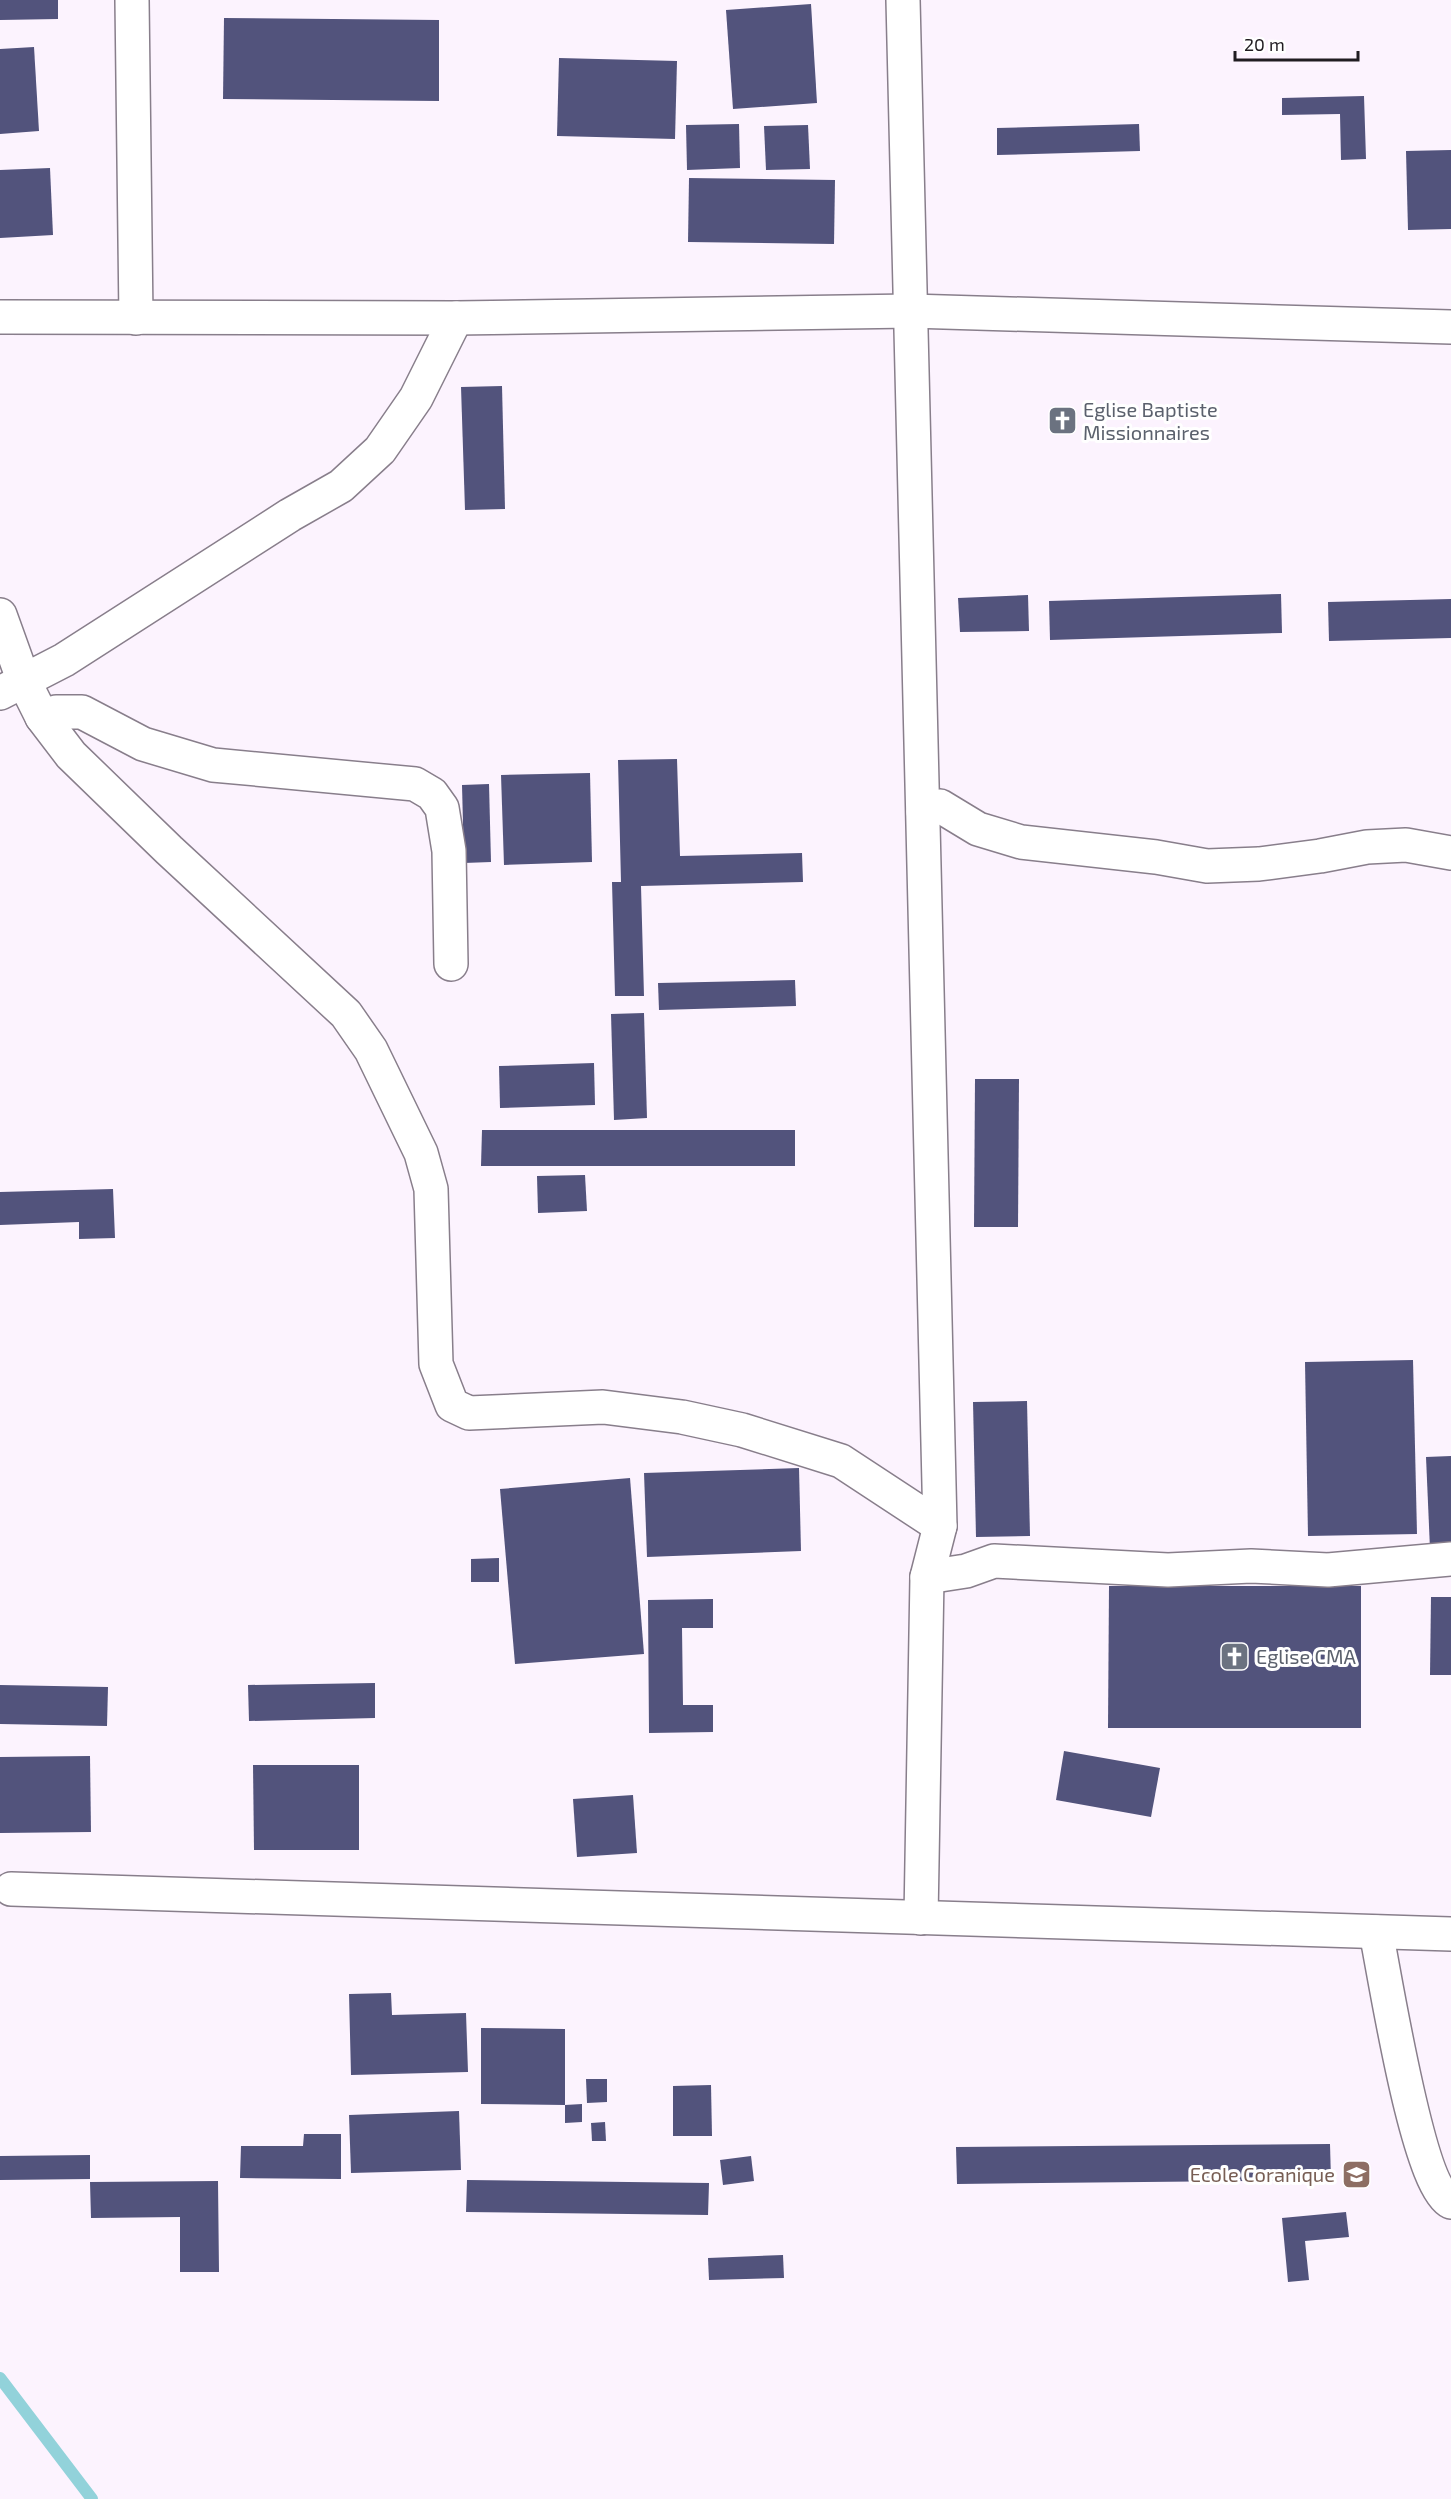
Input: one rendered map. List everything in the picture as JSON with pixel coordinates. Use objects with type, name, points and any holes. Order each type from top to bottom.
[{"type":"street","points":[[132,0],[136,318]]},
{"type":"street","points":[[903,0],[940,1526],[927,1576],[921,1918]]},
{"type":"street","points":[[0,316],[456,318],[911,311],[1451,327]]},
{"type":"street","points":[[12,686],[64,660],[290,515],[341,486],[381,450],[416,398],[456,318]]},
{"type":"street","points":[[0,615],[12,686],[42,717],[79,763],[346,1014],[371,1050],[390,1084],[421,1153],[431,1189],[436,1364],[452,1405],[469,1413],[603,1407],[682,1417],[742,1430],[841,1461],[940,1526]]},
{"type":"street","points":[[42,717],[56,712],[82,712],[142,744],[213,765],[415,784],[432,794],[442,808],[449,851],[451,964]]},
{"type":"street","points":[[923,812],[940,806],[978,829],[1021,842],[1156,857],[1207,866],[1260,864],[1376,846],[1406,845],[1451,853]]},
{"type":"street","points":[[927,1576],[966,1571],[994,1561],[1168,1570],[1251,1566],[1328,1570],[1451,1559]]},
{"type":"street","points":[[11,1889],[1451,1934]]},
{"type":"street","points":[[1376,1932],[1415,2125],[1436,2187],[1445,2199],[1451,2202]]},
{"type":"building","points":[[0,0],[58,0],[58,19],[0,20]]},
{"type":"building","points":[[811,4],[817,103],[733,109],[726,10]]},
{"type":"building","points":[[224,18],[439,20],[439,101],[223,99]]},
{"type":"building","points":[[34,47],[39,131],[0,134],[0,49]]},
{"type":"building","points":[[559,58],[677,61],[675,139],[557,136]]},
{"type":"building","points":[[1364,96],[1366,159],[1341,160],[1340,114],[1282,115],[1282,98]]},
{"type":"building","points":[[739,124],[740,168],[687,170],[686,125]]},
{"type":"building","points":[[1139,124],[1140,151],[997,155],[997,128]]},
{"type":"building","points":[[808,125],[810,169],[766,170],[764,126]]},
{"type":"building","points":[[1451,150],[1451,229],[1408,230],[1406,151]]},
{"type":"building","points":[[50,168],[53,235],[0,238],[0,170]]},
{"type":"building","points":[[689,178],[835,180],[834,244],[688,242]]},
{"type":"building","points":[[502,386],[505,509],[465,510],[461,387]]},
{"type":"building","points":[[1281,594],[1282,633],[1050,640],[1049,601]]},
{"type":"building","points":[[1028,595],[1029,631],[960,632],[958,598]]},
{"type":"building","points":[[1451,599],[1451,638],[1329,641],[1328,602]]},
{"type":"building","points":[[677,759],[680,856],[802,853],[803,882],[641,886],[644,996],[615,996],[612,882],[621,882],[618,760]]},
{"type":"building","points":[[590,773],[592,862],[504,865],[501,775]]},
{"type":"building","points":[[489,784],[491,862],[464,863],[462,785]]},
{"type":"building","points":[[795,980],[796,1006],[659,1010],[658,983]]},
{"type":"building","points":[[644,1013],[647,1118],[614,1120],[611,1014]]},
{"type":"building","points":[[594,1063],[595,1105],[500,1108],[499,1066]]},
{"type":"building","points":[[975,1079],[1019,1079],[1018,1227],[974,1227]]},
{"type":"building","points":[[482,1130],[795,1130],[795,1166],[481,1166]]},
{"type":"building","points":[[585,1175],[587,1211],[538,1213],[537,1176]]},
{"type":"building","points":[[113,1189],[115,1238],[79,1239],[79,1222],[0,1225],[0,1192]]},
{"type":"building","points":[[1413,1360],[1417,1534],[1308,1536],[1305,1362]]},
{"type":"building","points":[[1027,1401],[1030,1536],[976,1537],[973,1402]]},
{"type":"building","points":[[1451,1456],[1451,1548],[1430,1549],[1426,1457]]},
{"type":"building","points":[[799,1468],[801,1551],[647,1557],[644,1473]]},
{"type":"building","points":[[630,1478],[644,1654],[515,1664],[500,1489]]},
{"type":"building","points":[[499,1558],[499,1582],[471,1582],[471,1559]]},
{"type":"building","name":"Eglise CMA","points":[[1109,1586],[1361,1586],[1361,1728],[1108,1728]]},
{"type":"building","points":[[1431,1597],[1451,1597],[1451,1675],[1430,1675]]},
{"type":"building","points":[[713,1599],[713,1628],[682,1628],[683,1705],[713,1705],[713,1732],[649,1733],[648,1600]]},
{"type":"building","points":[[375,1683],[375,1718],[249,1721],[248,1685]]},
{"type":"building","points":[[0,1685],[108,1687],[107,1726],[0,1724]]},
{"type":"building","points":[[1064,1751],[1160,1768],[1151,1817],[1056,1800]]},
{"type":"building","points":[[90,1756],[91,1832],[0,1833],[0,1757]]},
{"type":"building","points":[[253,1765],[359,1765],[359,1850],[254,1850]]},
{"type":"building","points":[[633,1795],[637,1853],[577,1857],[573,1799]]},
{"type":"building","points":[[391,1993],[392,2015],[466,2013],[468,2072],[351,2075],[349,1994]]},
{"type":"building","points":[[481,2028],[565,2029],[565,2105],[481,2104]]},
{"type":"building","points":[[586,2079],[607,2079],[607,2102],[587,2103]]},
{"type":"building","points":[[711,2085],[712,2136],[673,2136],[673,2086]]},
{"type":"building","points":[[582,2104],[582,2122],[565,2123],[565,2105]]},
{"type":"building","points":[[459,2111],[461,2170],[351,2173],[349,2115]]},
{"type":"building","points":[[605,2122],[606,2141],[592,2141],[591,2123]]},
{"type":"building","points":[[304,2134],[341,2134],[341,2179],[240,2178],[241,2146],[303,2146]]},
{"type":"building","points":[[1330,2144],[1331,2180],[957,2184],[956,2147]]},
{"type":"building","points":[[90,2155],[90,2179],[0,2180],[0,2156]]},
{"type":"building","points":[[751,2156],[754,2181],[723,2185],[720,2160]]},
{"type":"building","points":[[467,2180],[709,2183],[708,2215],[466,2212]]},
{"type":"building","points":[[218,2181],[219,2272],[180,2272],[180,2217],[91,2218],[90,2182]]},
{"type":"building","points":[[1346,2212],[1349,2237],[1305,2241],[1309,2280],[1288,2282],[1282,2218]]},
{"type":"building","points":[[783,2255],[784,2278],[709,2280],[708,2258]]},
{"type":"waterway","points":[[0,2378],[92,2499]]},
{"type":"place","name":"Eglise Baptiste Missionnaires","points":[[1062,421]]},
{"type":"place","name":"Eglise CMA","points":[[1235,1657]]},
{"type":"place","name":"Ecole Coranique","points":[[1356,2175]]}]
